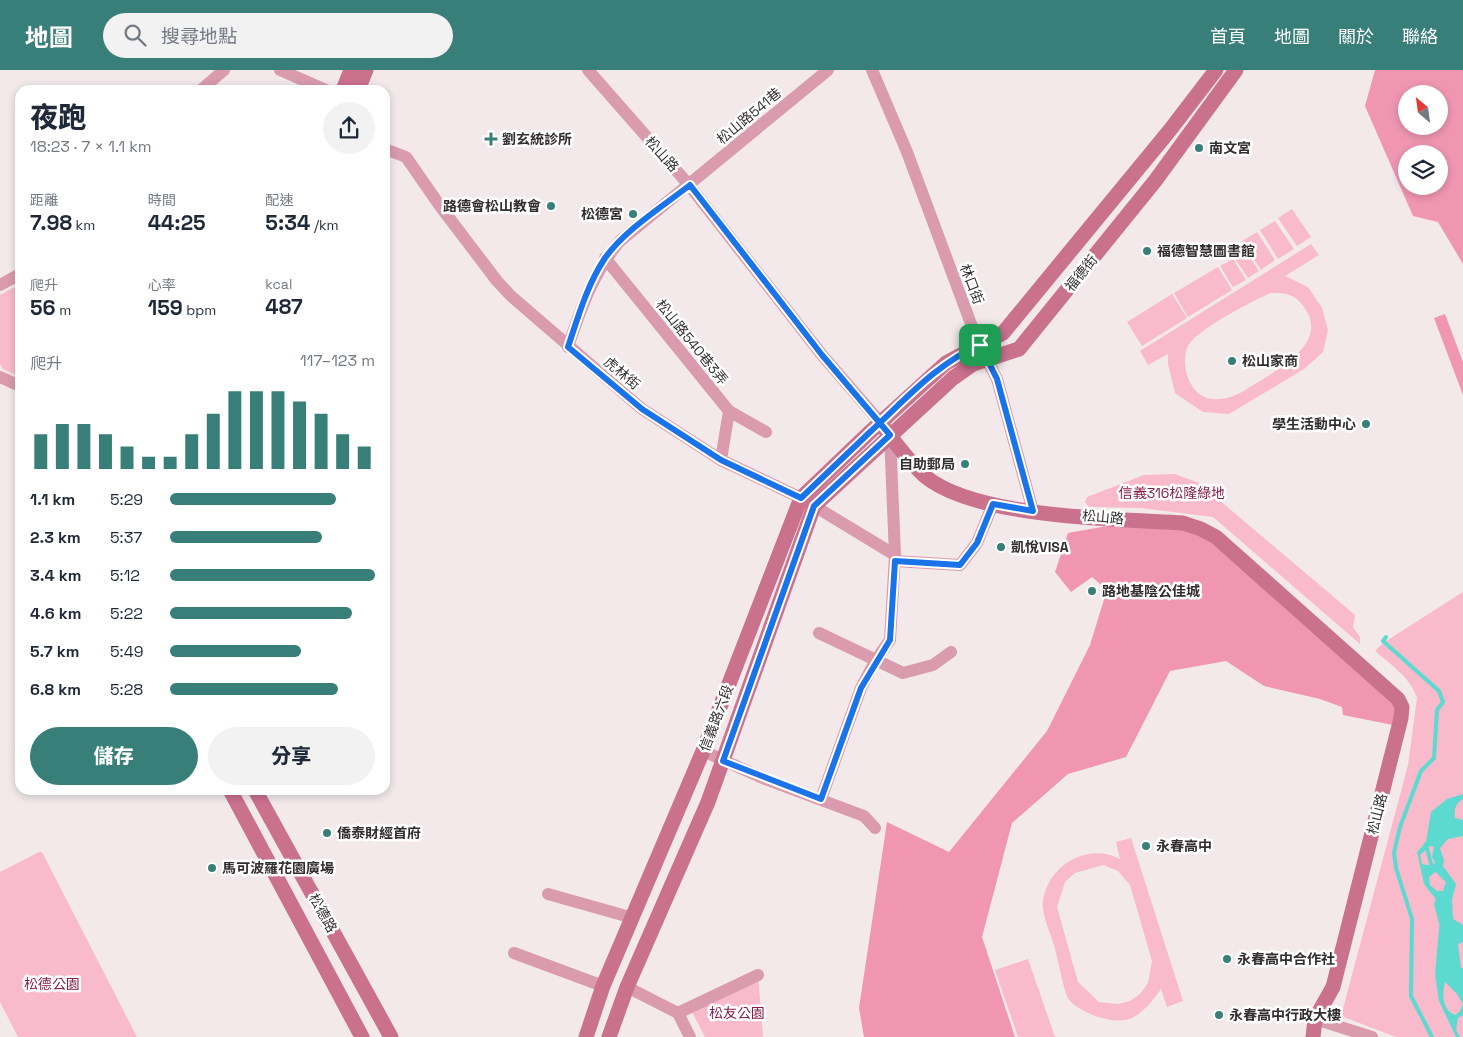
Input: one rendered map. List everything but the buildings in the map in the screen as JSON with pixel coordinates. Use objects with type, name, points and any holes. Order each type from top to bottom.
[{"type":"street","points":[[207,85],[224,70]]},
{"type":"street","points":[[280,70],[314,85]]},
{"type":"street","points":[[345,85],[351,70]]},
{"type":"street","points":[[360,85],[366,70]]},
{"type":"street","name":"松山路","points":[[588,70],[690,185],[822,355],[927,477],[957,494],[993,504],[1033,511],[1183,523],[1201,529],[1216,537],[1398,699],[1402,706],[1402,718],[1333,987],[1315,1019],[1313,1037]]},
{"type":"street","name":"松山路541巷","points":[[568,347],[587,291],[605,258],[620,241],[828,70]]},
{"type":"street","name":"林口街","points":[[872,70],[907,152],[942,249],[983,352],[997,379],[1033,511]]},
{"type":"street","name":"福德街","points":[[890,435],[953,378],[973,364],[1003,334],[1170,130],[1216,70]]},
{"type":"street","name":"福德街","points":[[880,422],[946,363],[983,352],[1019,349],[1155,181],[1236,70]]},
{"type":"street","name":"虎林街","points":[[390,151],[406,157],[497,281],[568,347],[642,409],[721,460],[807,502],[895,558]]},
{"type":"street","name":"松山路540巷3弄","points":[[605,258],[729,412],[766,432]]},
{"type":"street","points":[[0,285],[15,277]]},
{"type":"street","points":[[0,376],[15,384]]},
{"type":"street","points":[[721,460],[729,412]]},
{"type":"street","name":"信義路六段","points":[[586,1037],[603,986],[807,502],[880,422]]},
{"type":"street","points":[[821,799],[861,688],[876,660],[890,640],[895,558],[890,435]]},
{"type":"street","name":"信義路六段","points":[[609,1037],[627,987],[708,802],[807,502],[890,435]]},
{"type":"street","points":[[895,558],[960,565],[977,543],[993,504]]},
{"type":"street","points":[[819,633],[903,673],[933,665],[951,652]]},
{"type":"street","points":[[703,751],[723,761],[864,816],[876,828]]},
{"type":"street","name":"松德路","points":[[233,795],[362,1037]]},
{"type":"street","name":"松德路","points":[[258,795],[390,1037]]},
{"type":"street","points":[[548,894],[633,918]]},
{"type":"street","points":[[514,953],[603,986]]},
{"type":"street","points":[[678,1013],[758,975]]},
{"type":"street","points":[[627,987],[678,1013],[690,1037]]},
{"type":"street","points":[[1315,1019],[1372,1037]]},
{"type":"green space","points":[[1292,209],[1311,237],[1297,246],[1278,218]]},
{"type":"green space","points":[[1275,221],[1294,249],[1278,259],[1260,230]]},
{"type":"green space","points":[[1257,232],[1275,260],[1261,270],[1242,241]]},
{"type":"green space","points":[[1311,244],[1319,255],[1285,276],[1308,287],[1322,308],[1328,330],[1323,352],[1304,369],[1229,414],[1203,412],[1175,393],[1168,364],[1168,354],[1148,365],[1140,351]],"holes":[[[1271,293],[1286,294],[1294,297],[1304,307],[1311,321],[1310,334],[1305,345],[1283,366],[1238,394],[1228,398],[1217,399],[1200,395],[1187,376],[1185,368],[1188,346],[1193,339],[1213,324]]]},
{"type":"green space","points":[[1245,250],[1259,271],[1248,278],[1234,257]]},
{"type":"green space","points":[[1233,259],[1246,280],[1233,287],[1220,266]]},
{"type":"green space","points":[[1218,267],[1232,290],[1188,317],[1174,293]]},
{"type":"green space","points":[[15,287],[15,375],[3,369],[0,364],[0,295]]},
{"type":"green space","points":[[1172,294],[1187,318],[1142,346],[1127,322]]},
{"type":"green space","name":"信義316松隆綠地","points":[[1175,474],[1199,483],[1355,615],[1353,627],[1360,637],[1360,644],[1213,517],[1141,508],[1089,507],[1085,502],[1087,497],[1144,475]]},
{"type":"green space","points":[[1463,592],[1463,1037],[1396,1037],[1341,1016],[1408,765],[1417,698],[1405,678],[1375,651],[1383,643]]},
{"type":"green space","points":[[1131,838],[1183,1001],[1167,1007],[1161,989],[1140,1012],[1132,1018],[1125,1020],[1107,1019],[1089,1014],[1069,1000],[1043,906],[1046,888],[1061,867],[1083,855],[1095,853],[1108,854],[1120,859],[1116,842]],"holes":[[[1103,865],[1118,871],[1130,885],[1152,961],[1148,983],[1140,994],[1130,1001],[1118,1004],[1099,1002],[1078,982],[1057,907],[1065,882],[1075,873]]]},
{"type":"green space","name":"松德公園","points":[[42,852],[137,1037],[18,1037],[0,1002],[0,872]]},
{"type":"green space","points":[[1028,959],[1055,1037],[1018,1037],[995,970]]},
{"type":"green space","name":"松友公園","points":[[758,975],[763,1037],[705,1037],[691,1010]]},
{"type":"shaded area","points":[[1375,70],[1463,70],[1463,264],[1438,222],[1413,216],[1404,195],[1448,195],[1448,145],[1398,145],[1398,182],[1365,106]]},
{"type":"shaded area","points":[[1445,314],[1463,362],[1463,395],[1434,318]]},
{"type":"shaded area","points":[[1113,525],[1181,527],[1215,539],[1392,695],[1396,710],[1393,725],[1343,715],[1342,707],[1320,699],[1264,686],[1226,661],[1170,671],[1126,757],[1068,774],[1012,823],[982,937],[1015,1037],[864,1037],[859,1008],[887,822],[949,852],[1047,731],[1090,645],[1107,590],[1092,577],[1071,592],[1055,572],[1068,533]]},
{"type":"water","points":[[1463,794],[1463,799],[1456,807],[1455,818],[1463,820],[1463,836],[1448,839],[1440,848],[1444,860],[1443,866],[1456,884],[1452,900],[1453,919],[1463,925],[1463,942],[1458,944],[1461,968],[1463,968],[1463,1004],[1463,1015],[1458,1018],[1456,1030],[1460,1037],[1456,1037],[1439,1001],[1435,974],[1440,918],[1435,898],[1424,884],[1417,852],[1426,842],[1431,812],[1447,799]],"holes":[[[1430,846],[1434,847],[1432,857],[1435,862],[1432,866],[1422,864],[1420,855]],[[1437,871],[1448,879],[1447,891],[1437,891],[1430,885],[1429,877]],[[1445,982],[1457,994],[1463,1004],[1460,1011],[1455,1015],[1445,1005],[1443,997]]]},
{"type":"waterway","points":[[1386,637],[1383,641],[1439,691],[1443,702],[1437,710],[1434,758],[1421,771],[1400,827],[1394,853],[1396,868],[1412,919],[1411,996],[1432,1037]]},
{"type":"waterway","points":[[1426,844],[1431,864],[1448,882],[1444,894]]},
{"type":"waterway","points":[[1439,899],[1436,904],[1441,923]]},
{"type":"place","name":"劉玄統診所","points":[[491,139]]},
{"type":"place","name":"南文宮","points":[[1199,148]]},
{"type":"place","name":"路德會松山教會","points":[[551,206]]},
{"type":"place","name":"松德宮","points":[[633,214]]},
{"type":"place","name":"福德智慧圖書館","points":[[1147,251]]},
{"type":"place","name":"松山家商","points":[[1232,361]]},
{"type":"place","name":"學生活動中心","points":[[1366,424]]},
{"type":"place","name":"自助郵局","points":[[965,464]]},
{"type":"place","name":"凱悅VISA","points":[[1001,547]]},
{"type":"place","name":"路地基陰公佳城","points":[[1092,591]]},
{"type":"place","name":"僑泰財經首府","points":[[327,833]]},
{"type":"place","name":"永春高中","points":[[1146,846]]},
{"type":"place","name":"馬可波羅花園廣場","points":[[212,868]]},
{"type":"place","name":"永春高中合作社","points":[[1227,959]]},
{"type":"place","name":"永春高中行政大樓","points":[[1219,1015]]},
{"type":"route","points":[[980,345],[946,363],[880,422],[801,498],[721,460],[642,409],[568,347],[587,291],[605,258],[620,241],[690,185],[822,355],[880,422],[890,435],[814,506],[723,761],[821,799],[861,688],[876,660],[890,640],[895,561],[960,565],[977,543],[993,504],[1033,511],[997,379],[980,345]]}]
